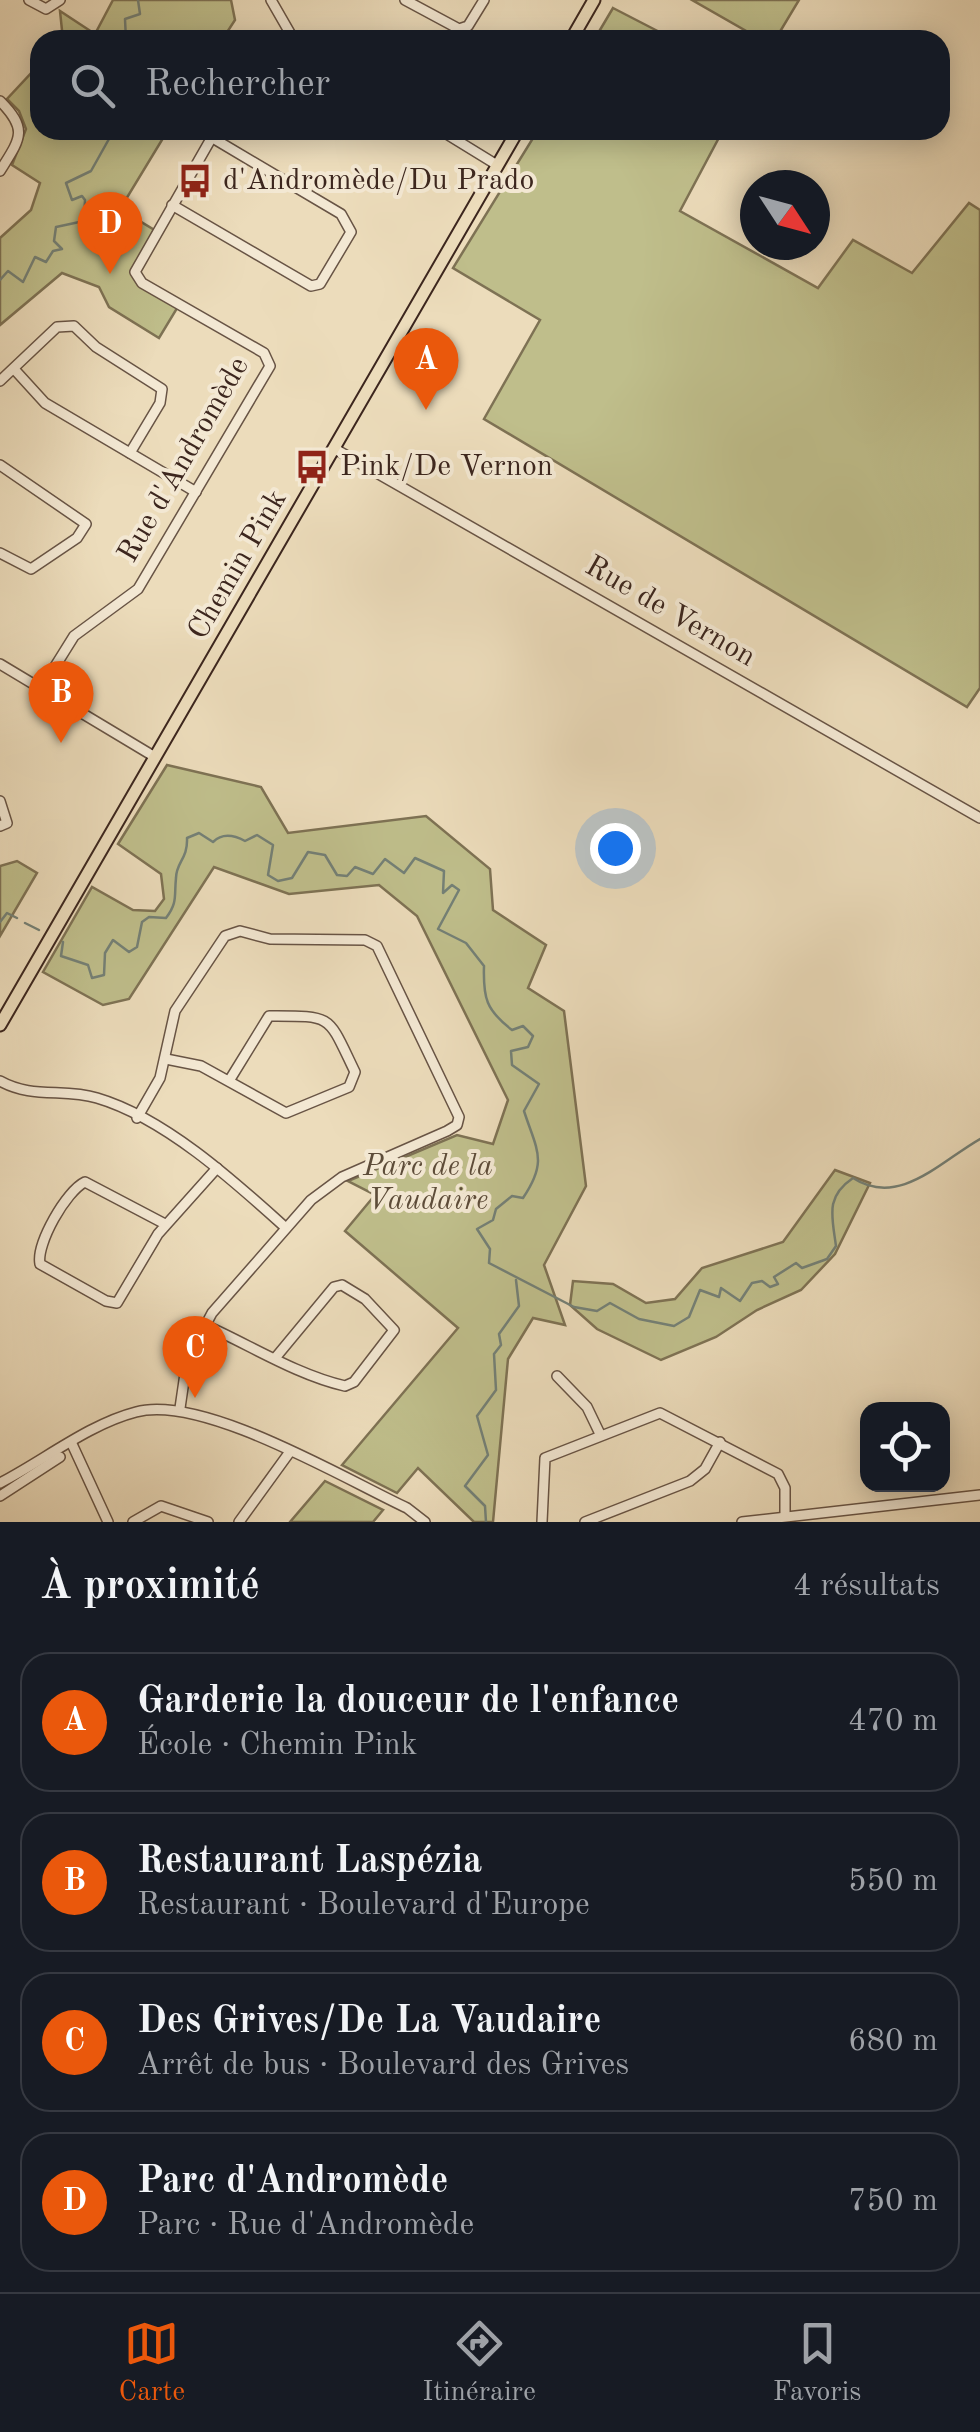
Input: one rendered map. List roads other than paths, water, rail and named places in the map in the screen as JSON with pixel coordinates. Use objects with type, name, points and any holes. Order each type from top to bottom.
[{"type":"main road","points":[[577,30],[594,0]]},
{"type":"main road","name":"Chemin Pink","points":[[0,1025],[512,140]]},
{"type":"street","points":[[30,0],[46,9],[60,0]]},
{"type":"street","points":[[272,0],[285,30]]},
{"type":"street","points":[[405,0],[454,27],[464,28],[484,0]]},
{"type":"street","points":[[424,10],[430,0]]},
{"type":"street","points":[[0,101],[16,118],[20,134],[0,171]]},
{"type":"street","name":"Rue d'Andromède","points":[[41,688],[74,636],[138,589],[270,359],[138,280],[138,262],[210,140]]},
{"type":"street","points":[[172,205],[311,286],[320,284],[351,232],[341,214],[224,140]]},
{"type":"street","points":[[457,140],[498,165]]},
{"type":"street","points":[[0,381],[66,323],[96,347],[158,384],[162,399],[130,453]]},
{"type":"street","points":[[14,368],[46,403],[196,492]]},
{"type":"street","name":"Rue de Vernon","points":[[335,449],[980,818]]},
{"type":"street","points":[[0,465],[86,524],[78,538],[31,569],[0,553]]},
{"type":"street","points":[[0,664],[155,757]]},
{"type":"street","points":[[0,801],[4,824]]},
{"type":"street","points":[[137,1118],[166,1059],[169,1026],[175,1011],[225,936],[240,931],[270,939],[365,940],[377,946],[455,1106],[458,1125],[342,1178],[310,1200],[205,1324],[184,1368],[180,1408]]},
{"type":"street","points":[[166,1059],[200,1066],[229,1081],[293,1113],[349,1087],[355,1072],[330,1022],[320,1016],[269,1016],[229,1081]]},
{"type":"street","points":[[0,1081],[26,1092],[99,1098],[217,1168],[286,1228]]},
{"type":"street","points":[[165,1224],[85,1182],[74,1188],[40,1250],[40,1264],[106,1302],[117,1302],[165,1224],[217,1168]]},
{"type":"street","points":[[205,1324],[276,1357],[345,1386],[354,1382],[394,1330],[364,1299],[342,1284],[334,1287],[276,1357]]},
{"type":"street","points":[[557,1376],[588,1407],[600,1434]]},
{"type":"street","points":[[0,1483],[133,1412],[180,1408],[212,1417],[407,1508],[423,1521]]},
{"type":"street","points":[[542,1522],[545,1458],[600,1434],[665,1414],[781,1477],[785,1514]]},
{"type":"street","points":[[585,1522],[690,1481],[704,1469],[720,1442]]},
{"type":"street","points":[[0,1496],[62,1456],[72,1444]]},
{"type":"street","points":[[72,1444],[108,1522]]},
{"type":"street","points":[[239,1522],[264,1493],[288,1453]]},
{"type":"street","points":[[742,1522],[785,1514],[850,1512],[980,1495]]},
{"type":"street","points":[[132,1522],[161,1506],[208,1522]]},
{"type":"waterway","points":[[126,30],[125,19],[140,14],[138,0]]},
{"type":"waterway","points":[[0,280],[8,271],[23,282],[35,257],[46,262],[53,251],[62,249],[54,241],[56,227],[84,221],[85,200],[82,196],[72,200],[66,183],[91,171],[108,140]]},
{"type":"waterway","points":[[63,942],[61,956],[88,965],[92,978],[104,975],[105,953],[113,940],[129,952],[137,947],[142,922],[149,917],[166,918],[175,899],[177,873],[187,838],[199,833],[213,842],[228,836],[245,841],[257,835],[273,845],[268,875],[278,881],[292,878],[308,852],[325,855],[337,875],[347,876],[355,867],[373,874],[385,859],[404,873],[415,858],[444,871],[443,893],[452,885],[459,890],[438,929],[466,943],[484,966],[486,995],[497,1016],[512,1030],[523,1026],[533,1036],[528,1047],[511,1051],[512,1065],[539,1084],[524,1111],[538,1156],[536,1174],[523,1198],[512,1196],[496,1209],[493,1220],[477,1229],[490,1249],[489,1263],[574,1307],[597,1311],[610,1303],[639,1319],[674,1326],[689,1317],[700,1290],[719,1297],[721,1288],[740,1301],[752,1283],[762,1281],[770,1287],[778,1284],[774,1277],[796,1263],[802,1268],[827,1259],[836,1246],[834,1200],[853,1178],[870,1186],[903,1185],[980,1139]]},
{"type":"waterway","points":[[0,922],[7,913],[17,918]]},
{"type":"waterway","points":[[25,923],[39,930]]},
{"type":"waterway","points":[[486,1522],[485,1506],[465,1486],[488,1455],[477,1416],[496,1390],[494,1354],[501,1345],[499,1334],[519,1306],[516,1280]]},
{"type":"place","name":"d'Andromède/Du Prado","points":[[195,181]]},
{"type":"place","name":"Parc d'Andromède","points":[[110,274]]},
{"type":"place","name":"Garderie la douceur de l'enfance","points":[[426,410]]},
{"type":"place","name":"Pink/De Vernon","points":[[312,467]]},
{"type":"place","name":"Restaurant Laspézia","points":[[61,743]]},
{"type":"place","name":"Des Grives/De La Vaudaire","points":[[195,1398]]},
{"type":"park label","name":"Parc de la Vaudaire","points":[[428,1184]]}]
